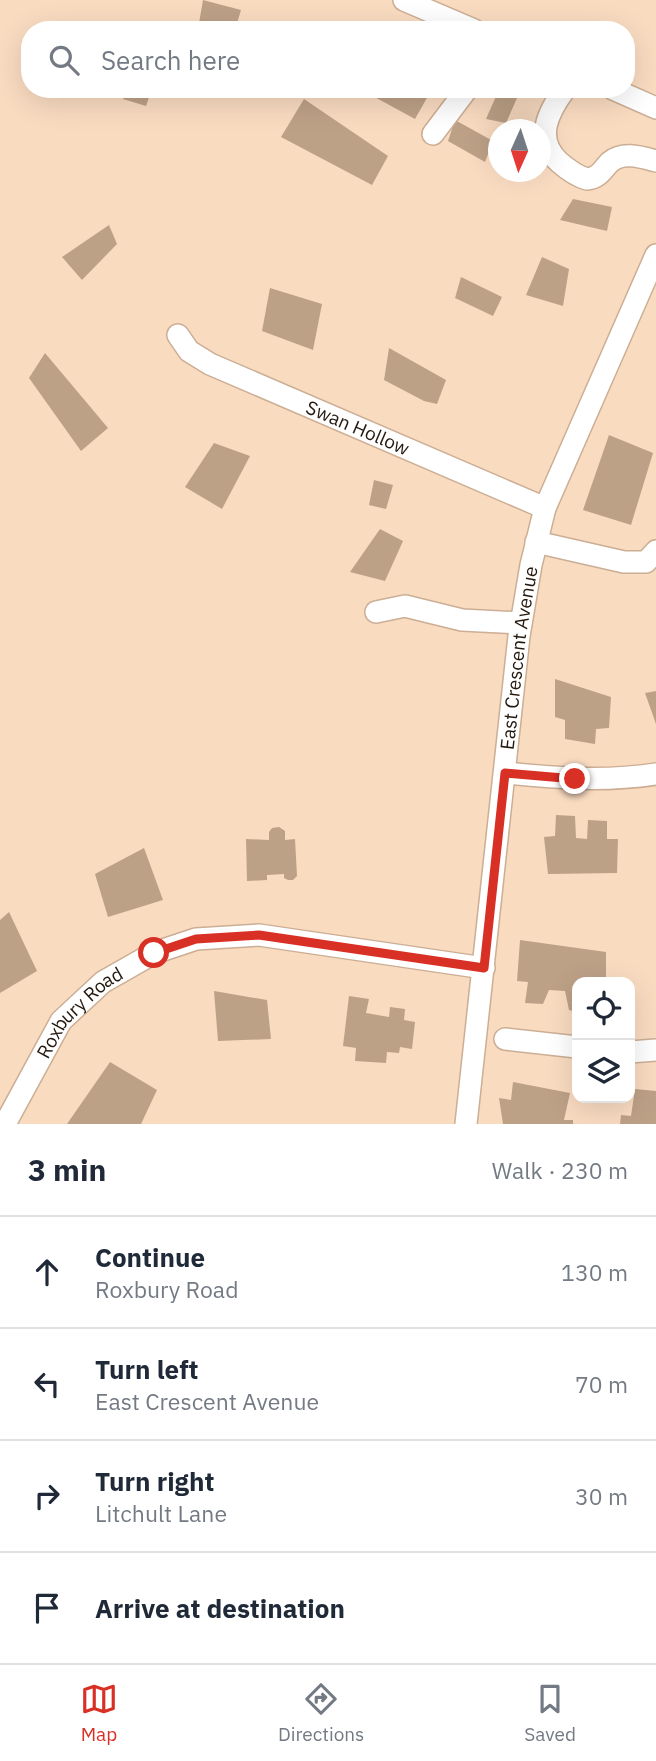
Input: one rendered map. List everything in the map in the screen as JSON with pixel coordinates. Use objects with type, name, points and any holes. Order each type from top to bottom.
[{"type":"street","points":[[404,0],[449,21]]},
{"type":"street","points":[[433,134],[460,98]]},
{"type":"street","points":[[559,98],[550,113],[545,129],[547,146],[562,165],[587,179],[601,173],[612,160],[622,156],[656,161]]},
{"type":"street","points":[[633,98],[656,108]]},
{"type":"street","name":"East Crescent Avenue","points":[[466,1124],[521,623],[536,542],[545,508],[656,255]]},
{"type":"street","name":"Swan Hollow","points":[[178,335],[189,351],[210,364],[545,508]]},
{"type":"street","points":[[536,542],[624,562],[646,562],[656,551]]},
{"type":"street","points":[[376,612],[405,606],[462,620],[521,623]]},
{"type":"street","points":[[505,773],[575,779],[619,779],[656,774]]},
{"type":"street","name":"Roxbury Road","points":[[5,1124],[61,1021],[103,982],[154,953],[196,939],[259,935],[484,968]]},
{"type":"street","points":[[505,1039],[572,1046]]},
{"type":"street","points":[[635,1052],[656,1050]]},
{"type":"building","points":[[203,0],[241,10],[238,21],[199,21]]},
{"type":"building","points":[[123,98],[149,98],[146,106]]},
{"type":"building","points":[[376,98],[427,98],[415,119]]},
{"type":"building","points":[[495,98],[517,98],[508,119],[488,119]]},
{"type":"building","points":[[304,99],[388,156],[372,185],[281,137]]},
{"type":"building","points":[[455,120],[488,138],[485,162],[448,141]]},
{"type":"building","points":[[573,199],[612,207],[607,231],[560,220]]},
{"type":"building","points":[[109,225],[117,244],[82,280],[62,257]]},
{"type":"building","points":[[542,257],[569,269],[563,306],[526,295]]},
{"type":"building","points":[[461,277],[502,297],[493,316],[455,298]]},
{"type":"building","points":[[270,288],[322,304],[313,350],[262,331]]},
{"type":"building","points":[[389,348],[446,380],[437,404],[424,401],[384,380]]},
{"type":"building","points":[[45,353],[108,428],[81,451],[29,378]]},
{"type":"building","points":[[609,435],[653,453],[631,525],[583,510]]},
{"type":"building","points":[[214,443],[250,456],[222,509],[185,487]]},
{"type":"building","points":[[374,480],[393,485],[386,509],[369,505]]},
{"type":"building","points":[[380,529],[403,541],[385,581],[350,572]]},
{"type":"building","points":[[555,679],[611,697],[609,728],[596,729],[595,744],[565,739],[565,720],[555,717]]},
{"type":"building","points":[[656,691],[656,724],[645,693]]},
{"type":"building","points":[[556,815],[575,816],[576,838],[587,839],[588,820],[607,821],[607,839],[618,839],[617,873],[548,874],[544,837],[555,836]]},
{"type":"building","points":[[279,827],[285,831],[285,840],[295,839],[297,876],[288,880],[284,878],[284,874],[267,875],[267,880],[247,881],[246,839],[269,840],[272,828]]},
{"type":"building","points":[[144,848],[163,900],[108,917],[95,874]]},
{"type":"building","points":[[9,912],[37,971],[0,993],[0,920]]},
{"type":"building","points":[[520,940],[606,952],[606,977],[572,977],[572,1011],[569,1010],[565,991],[549,990],[543,1004],[525,1003],[528,982],[517,981]]},
{"type":"building","points":[[214,991],[267,1000],[271,1039],[218,1041]]},
{"type":"building","points":[[349,996],[369,999],[366,1013],[389,1017],[390,1007],[405,1009],[404,1020],[415,1022],[412,1049],[400,1047],[399,1053],[387,1052],[386,1063],[355,1061],[356,1048],[343,1046]]},
{"type":"building","points":[[110,1062],[157,1090],[141,1124],[67,1124]]},
{"type":"building","points":[[513,1082],[570,1093],[564,1120],[573,1120],[573,1124],[503,1124],[499,1098],[511,1100]]},
{"type":"building","points":[[635,1089],[656,1091],[656,1124],[620,1124],[621,1115],[631,1116]]},
{"type":"route","points":[[154,953],[196,939],[259,935],[484,968],[505,773],[575,779]]}]
